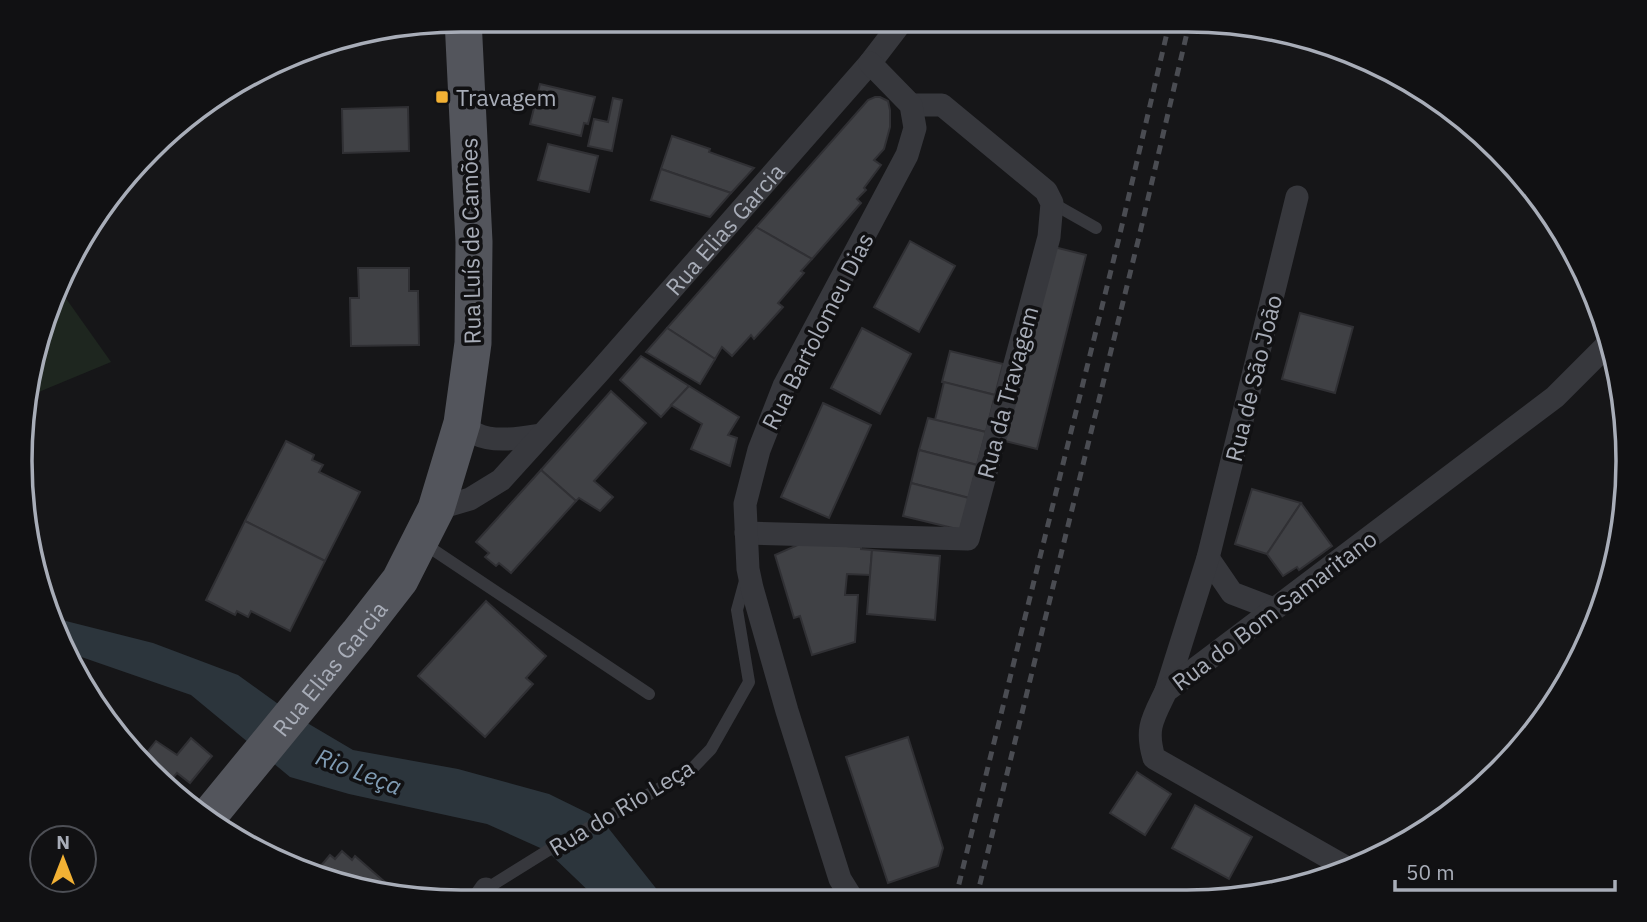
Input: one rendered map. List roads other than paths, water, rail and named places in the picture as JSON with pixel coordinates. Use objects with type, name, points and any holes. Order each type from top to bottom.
[{"type":"main road","name":"Rua Luís de Camões","points":[[451,461],[462,423],[473,343],[474,255],[464,32]]},
{"type":"main road","name":"Rua Elias Garcia","points":[[213,811],[400,580],[428,525],[451,461]]},
{"type":"street","name":"Rua Elias Garcia","points":[[428,525],[501,480],[599,372],[895,32]]},
{"type":"street","points":[[870,63],[911,105],[942,105],[1046,191],[1052,203]]},
{"type":"street","name":"Rua Bartolomeu Dias","points":[[847,890],[840,879],[783,699],[748,569],[745,504],[759,450],[784,386],[907,155],[915,128],[911,105]]},
{"type":"street","name":"Rua de São João","points":[[1166,691],[1208,558],[1297,197]]},
{"type":"street","name":"Rua da Travagem","points":[[746,533],[968,538],[1049,237],[1052,203]]},
{"type":"street","name":"Rua do Bom Samaritano","points":[[1338,863],[1154,758],[1149,740],[1150,724],[1166,691],[1555,397],[1601,351]]},
{"type":"street","points":[[462,423],[475,434],[499,438],[518,439],[540,435]]},
{"type":"street","points":[[1208,558],[1232,593],[1274,609]]},
{"type":"lane","points":[[1052,203],[1096,228]]},
{"type":"lane","points":[[428,525],[649,694]]},
{"type":"lane","name":"Rua do Rio Leça","points":[[490,890],[547,851],[689,772],[711,749],[749,682],[737,610],[748,569]]},
{"type":"water","name":"Rio Leça","points":[[62,620],[153,643],[238,675],[292,714],[353,750],[458,769],[549,794],[602,820],[657,890],[588,890],[547,851],[487,824],[349,794],[290,777],[191,695],[79,656]]},
{"type":"railway","points":[[957,890],[1167,32]]},
{"type":"railway","points":[[978,890],[1187,32]]},
{"type":"place","name":"Travagem","points":[[442,97]]}]
